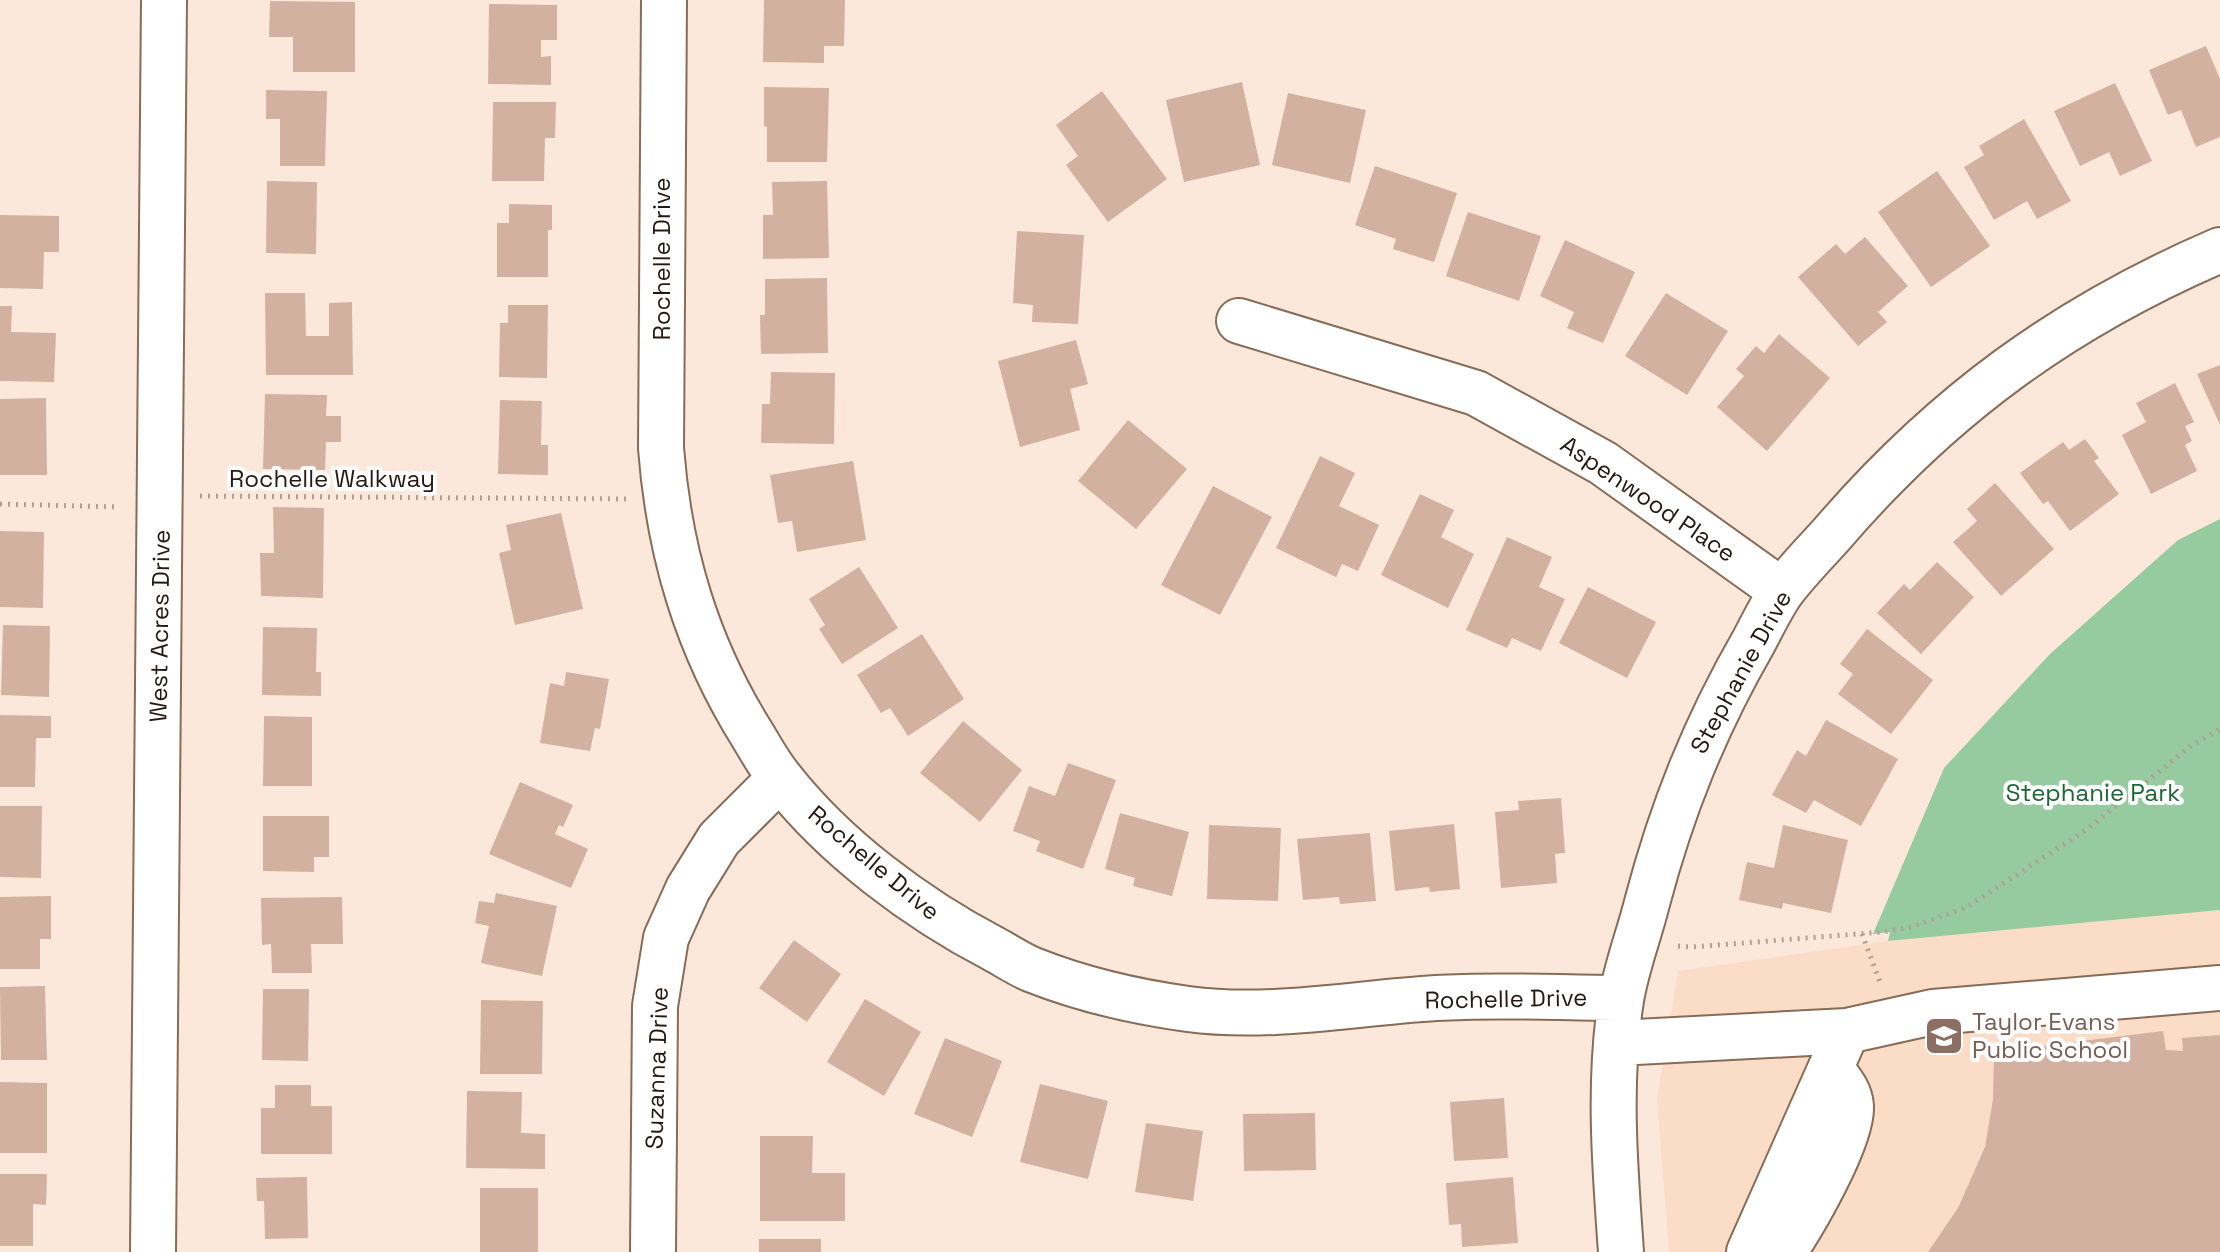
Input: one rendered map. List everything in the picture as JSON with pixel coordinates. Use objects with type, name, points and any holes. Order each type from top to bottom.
[{"type":"street","name":"West Acres Drive","points":[[153,1252],[164,0]]},
{"type":"street","name":"Rochelle Drive","points":[[664,0],[661,448],[665,499],[693,618],[739,715],[780,778],[825,828],[891,884],[951,927],[1033,970],[1110,993],[1188,1009],[1252,1012],[1438,998],[1621,998]]},
{"type":"street","name":"Stephanie Drive","points":[[1621,1252],[1613,1143],[1621,998],[1658,863],[1689,768],[1736,672],[1782,591],[1920,440],[1993,380],[2054,335],[2115,300],[2220,250]]},
{"type":"street","name":"Aspenwood Place","points":[[1239,321],[1476,393],[1603,463],[1782,591]]},
{"type":"street","name":"Suzanna Drive","points":[[653,1252],[655,1006],[666,938],[688,889],[719,839],[780,778]]},
{"type":"street","points":[[1617,1043],[1839,1050],[1933,1012],[2220,988]]},
{"type":"street","points":[[1749,1252],[1839,1050]]},
{"type":"street","points":[[1784,1252],[1809,1216],[1848,1128],[1851,1109],[1839,1050]]},
{"type":"path","name":"Rochelle Walkway","points":[[0,504],[111,509],[161,498],[220,496],[665,499]]},
{"type":"path","points":[[1637,941],[1692,947],[1862,934],[1912,927],[1965,908],[2086,830],[2191,746],[2220,729]]},
{"type":"shaded area","name":"Taylor Evans Public School","points":[[2220,910],[2220,1252],[1669,1252],[1657,1100],[1678,971],[1888,941]]},
{"type":"green space","name":"Stephanie Park","points":[[2220,519],[2220,910],[1888,941],[1890,932],[1873,934],[1944,768],[2050,654],[2178,540]]},
{"type":"building","points":[[764,0],[845,0],[844,46],[824,46],[824,63],[763,62]]},
{"type":"building","points":[[270,1],[355,2],[355,72],[293,72],[293,37],[269,37]]},
{"type":"building","points":[[489,4],[557,5],[557,40],[541,40],[541,57],[551,56],[551,85],[488,84]]},
{"type":"building","points":[[2206,46],[2220,79],[2220,137],[2196,147],[2181,110],[2168,115],[2149,70]]},
{"type":"building","points":[[1242,82],[1260,165],[1184,182],[1166,100]]},
{"type":"building","points":[[2115,83],[2152,161],[2120,176],[2109,152],[2080,166],[2054,111]]},
{"type":"building","points":[[764,87],[829,88],[827,162],[767,162]]},
{"type":"building","points":[[266,90],[327,91],[325,166],[280,166],[280,119],[266,119]]},
{"type":"building","points":[[1102,91],[1167,179],[1108,222],[1066,165],[1078,156],[1056,125]]},
{"type":"building","points":[[1288,93],[1366,110],[1350,183],[1272,165]]},
{"type":"building","points":[[493,102],[556,102],[555,138],[545,138],[544,181],[492,181]]},
{"type":"building","points":[[2024,119],[2071,201],[2037,219],[2027,201],[1994,220],[1964,167],[1984,155],[1979,146]]},
{"type":"building","points":[[1375,166],[1457,193],[1434,262],[1393,249],[1396,239],[1355,225]]},
{"type":"building","points":[[1937,171],[1990,246],[1931,287],[1878,212]]},
{"type":"building","points":[[267,181],[317,182],[316,254],[266,253]]},
{"type":"building","points":[[827,181],[829,258],[763,259],[763,215],[773,215],[772,182]]},
{"type":"building","points":[[509,204],[552,205],[552,230],[548,230],[548,277],[497,277],[497,223],[509,223]]},
{"type":"building","points":[[1468,212],[1541,236],[1519,301],[1446,276]]},
{"type":"building","points":[[0,215],[59,216],[59,252],[44,252],[43,289],[0,288]]},
{"type":"building","points":[[1017,231],[1084,235],[1078,324],[1032,322],[1033,305],[1013,303]]},
{"type":"building","points":[[1865,237],[1908,286],[1878,312],[1887,322],[1858,346],[1798,277],[1836,244],[1845,254]]},
{"type":"building","points":[[1565,240],[1635,272],[1603,343],[1567,328],[1574,312],[1540,296]]},
{"type":"building","points":[[827,278],[828,353],[761,354],[760,315],[765,315],[765,279]]},
{"type":"building","points":[[265,293],[305,293],[306,336],[329,336],[329,303],[352,302],[353,375],[266,375]]},
{"type":"building","points":[[1666,293],[1728,331],[1687,395],[1625,356]]},
{"type":"building","points":[[508,305],[548,305],[547,378],[499,377],[500,323],[508,323]]},
{"type":"building","points":[[0,306],[12,306],[11,332],[56,333],[54,382],[0,381]]},
{"type":"building","points":[[1779,334],[1830,378],[1767,451],[1717,407],[1744,376],[1736,369],[1756,346],[1764,353]]},
{"type":"building","points":[[1076,340],[1088,384],[1070,389],[1080,430],[1020,447],[998,361]]},
{"type":"building","points":[[2220,365],[2220,425],[2197,374]]},
{"type":"building","points":[[771,372],[835,373],[834,444],[761,443],[762,404],[770,404]]},
{"type":"building","points":[[2175,383],[2194,422],[2185,426],[2192,441],[2185,445],[2197,471],[2151,494],[2122,435],[2146,422],[2136,403]]},
{"type":"building","points":[[265,394],[327,395],[326,416],[341,416],[341,442],[326,442],[325,470],[263,469]]},
{"type":"building","points":[[46,398],[47,475],[0,475],[0,399]]},
{"type":"building","points":[[500,400],[542,401],[541,445],[548,445],[548,475],[498,474]]},
{"type":"building","points":[[1128,420],[1187,469],[1136,529],[1078,481]]},
{"type":"building","points":[[2085,439],[2099,458],[2094,461],[2119,494],[2070,531],[2048,501],[2043,504],[2020,473],[2063,442],[2069,450]]},
{"type":"building","points":[[1320,456],[1355,473],[1339,506],[1379,525],[1358,571],[1342,564],[1336,577],[1276,548]]},
{"type":"building","points":[[853,461],[866,540],[797,552],[792,521],[778,523],[770,475]]},
{"type":"building","points":[[1995,483],[2054,549],[2001,596],[1953,542],[1977,521],[1967,509]]},
{"type":"building","points":[[1213,486],[1272,517],[1220,615],[1161,585]]},
{"type":"building","points":[[1420,494],[1454,510],[1441,537],[1474,554],[1448,608],[1381,575]]},
{"type":"building","points":[[273,507],[324,508],[323,598],[261,596],[260,553],[274,553]]},
{"type":"building","points":[[561,513],[583,609],[515,625],[499,553],[511,550],[506,525]]},
{"type":"building","points":[[0,531],[44,532],[43,608],[0,607]]},
{"type":"building","points":[[1507,537],[1552,557],[1539,587],[1565,599],[1541,651],[1512,638],[1507,648],[1466,630]]},
{"type":"building","points":[[1937,562],[1974,597],[1921,654],[1877,613],[1904,584],[1910,590]]},
{"type":"building","points":[[859,567],[898,628],[842,664],[819,629],[825,625],[809,599]]},
{"type":"building","points":[[1588,587],[1656,622],[1627,678],[1559,643]]},
{"type":"building","points":[[3,625],[50,626],[49,697],[1,695]]},
{"type":"building","points":[[263,627],[317,628],[316,672],[321,672],[321,696],[262,695]]},
{"type":"building","points":[[1867,629],[1933,680],[1891,734],[1838,694],[1853,674],[1840,664]]},
{"type":"building","points":[[922,634],[964,699],[908,736],[890,708],[881,713],[857,675]]},
{"type":"building","points":[[566,672],[609,679],[600,729],[595,728],[590,751],[540,743],[550,683],[564,686]]},
{"type":"building","points":[[0,715],[51,716],[51,738],[36,738],[35,787],[0,787]]},
{"type":"building","points":[[264,716],[312,717],[312,786],[263,786]]},
{"type":"building","points":[[1826,720],[1898,759],[1861,826],[1814,800],[1806,813],[1772,795],[1797,750],[1806,756]]},
{"type":"building","points":[[963,721],[1022,770],[980,822],[920,773]]},
{"type":"building","points":[[1068,763],[1116,780],[1083,869],[1036,851],[1040,841],[1013,831],[1029,786],[1055,796]]},
{"type":"building","points":[[520,782],[573,805],[563,827],[559,825],[555,834],[588,849],[571,888],[489,854]]},
{"type":"building","points":[[1561,798],[1565,853],[1555,854],[1557,883],[1501,888],[1495,812],[1519,810],[1518,801]]},
{"type":"building","points":[[0,806],[42,806],[41,878],[0,877]]},
{"type":"building","points":[[1120,813],[1189,832],[1172,896],[1133,886],[1135,878],[1105,869]]},
{"type":"building","points":[[263,816],[329,816],[329,857],[314,857],[314,872],[263,871]]},
{"type":"building","points":[[1454,824],[1460,889],[1430,892],[1429,887],[1395,891],[1389,831]]},
{"type":"building","points":[[1209,825],[1281,828],[1278,901],[1207,899]]},
{"type":"building","points":[[1783,825],[1848,840],[1831,913],[1783,903],[1782,909],[1739,900],[1747,862],[1774,868]]},
{"type":"building","points":[[1370,833],[1376,901],[1340,904],[1339,897],[1303,900],[1297,839]]},
{"type":"building","points":[[496,893],[557,906],[542,976],[481,963],[489,926],[475,923],[479,901],[494,903]]},
{"type":"building","points":[[51,896],[51,939],[40,939],[40,969],[0,969],[0,897]]},
{"type":"building","points":[[342,897],[343,944],[311,944],[312,973],[272,973],[271,944],[262,945],[261,898]]},
{"type":"building","points":[[794,940],[841,974],[807,1022],[759,988]]},
{"type":"building","points":[[45,986],[47,1060],[1,1060],[0,987]]},
{"type":"building","points":[[263,989],[309,989],[308,1061],[262,1060]]},
{"type":"building","points":[[865,999],[921,1032],[884,1096],[827,1062]]},
{"type":"building","points":[[481,1000],[543,1001],[542,1074],[480,1074]]},
{"type":"building","points":[[2163,1031],[2166,1050],[2183,1051],[2182,1038],[2220,1035],[2220,1252],[1928,1252],[1958,1208],[1985,1147],[1993,1099],[1994,1052]]},
{"type":"building","points":[[945,1038],[1002,1061],[972,1137],[914,1114]]},
{"type":"building","points":[[0,1082],[47,1083],[47,1153],[0,1153]]},
{"type":"building","points":[[1040,1084],[1108,1101],[1088,1179],[1020,1162]]},
{"type":"building","points":[[275,1085],[311,1085],[311,1106],[332,1106],[332,1154],[261,1154],[261,1108],[275,1108]]},
{"type":"building","points":[[467,1091],[522,1092],[521,1133],[545,1134],[545,1169],[466,1168]]},
{"type":"building","points":[[1504,1098],[1508,1158],[1454,1161],[1450,1102]]},
{"type":"building","points":[[1315,1113],[1316,1170],[1244,1171],[1243,1114]]},
{"type":"building","points":[[1146,1123],[1203,1131],[1193,1201],[1135,1192]]},
{"type":"building","points":[[760,1136],[813,1136],[812,1173],[845,1173],[845,1221],[760,1221]]},
{"type":"building","points":[[0,1174],[47,1174],[46,1205],[33,1204],[33,1246],[0,1246]]},
{"type":"building","points":[[307,1177],[308,1238],[265,1239],[264,1201],[257,1201],[256,1178]]},
{"type":"building","points":[[1513,1177],[1518,1243],[1462,1247],[1461,1224],[1449,1225],[1446,1183]]},
{"type":"building","points":[[480,1188],[538,1188],[538,1252],[480,1252]]},
{"type":"building","points":[[759,1239],[821,1239],[821,1252],[759,1252]]},
{"type":"place","name":"Taylor Evans Public School","points":[[1944,1036]]}]
